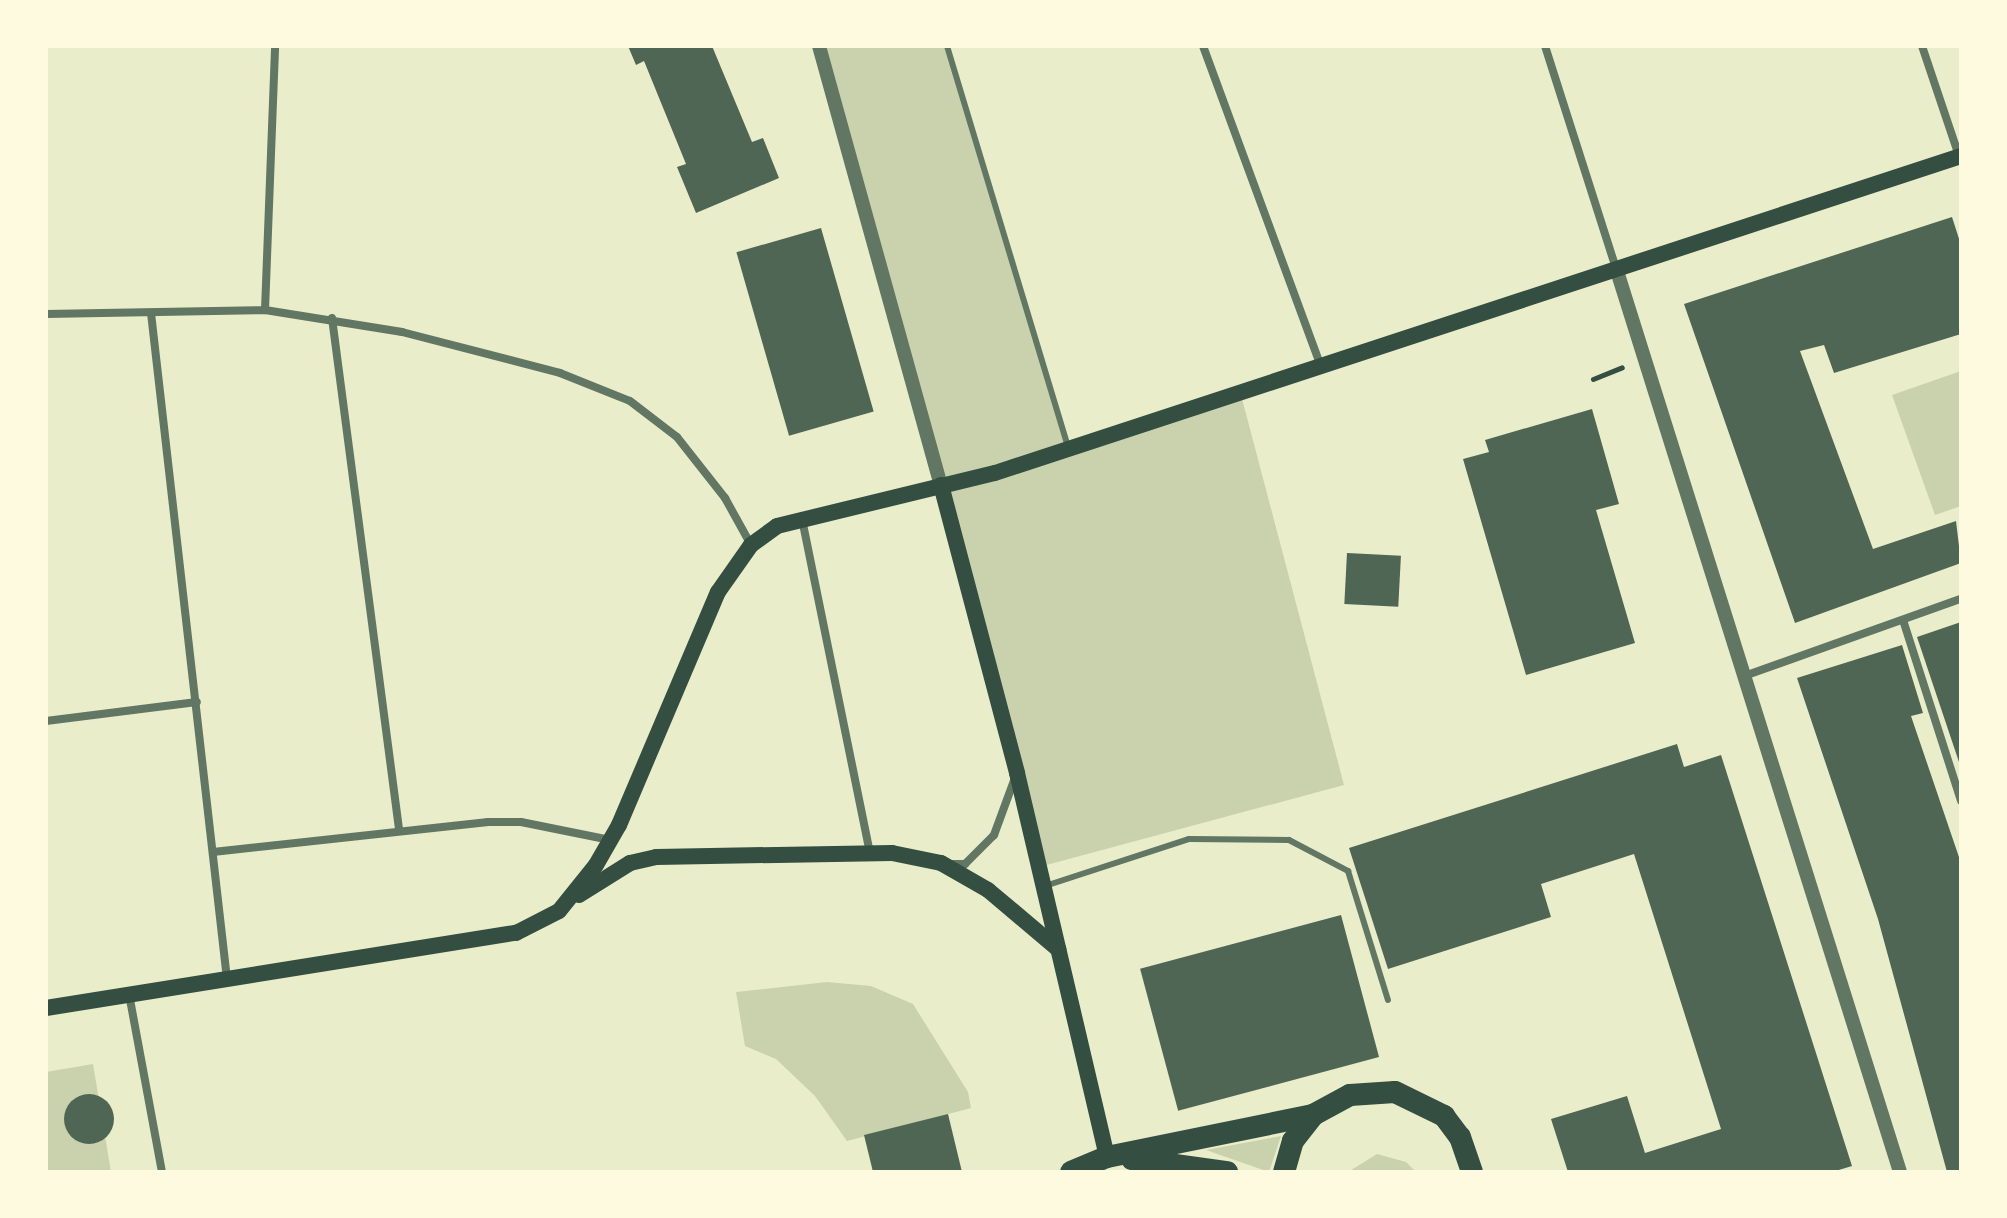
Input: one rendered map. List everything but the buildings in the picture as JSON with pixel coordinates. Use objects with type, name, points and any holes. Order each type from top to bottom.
[{"type":"highway","points":[[1071,1172],[1107,1157],[1313,1115],[1350,1095],[1395,1092],[1415,1098],[1444,1116],[1460,1137],[1472,1172]]},
{"type":"highway","points":[[1284,1172],[1293,1141],[1313,1115]]},
{"type":"highway","points":[[1107,1157],[1227,1172]]},
{"type":"main road","points":[[559,911],[611,840],[718,592],[751,545],[777,526],[1069,450],[1960,157]]},
{"type":"main road","points":[[941,485],[1017,773],[1107,1157]]},
{"type":"main road","points":[[46,1008],[516,933],[559,911],[602,878],[656,857],[870,853],[944,865],[988,890],[1058,949]]},
{"type":"street","points":[[265,310],[275,46]]},
{"type":"street","points":[[819,46],[941,485]]},
{"type":"street","points":[[1203,46],[1322,368]]},
{"type":"street","points":[[1545,46],[1747,675],[1900,1172]]},
{"type":"street","points":[[1922,46],[1960,157]]},
{"type":"street","points":[[46,314],[265,310],[332,318],[473,348],[560,373],[630,401],[677,437],[725,498],[751,545]]},
{"type":"street","points":[[151,313],[227,980]]},
{"type":"street","points":[[332,318],[399,829]]},
{"type":"street","points":[[802,518],[870,853]]},
{"type":"street","points":[[1747,675],[1961,599]]},
{"type":"street","points":[[1903,620],[1961,801]]},
{"type":"street","points":[[46,721],[197,702]]},
{"type":"street","points":[[944,865],[965,864],[994,835],[1017,773]]},
{"type":"street","points":[[213,852],[399,829],[521,822],[611,840]]},
{"type":"street","points":[[129,994],[162,1172]]},
{"type":"lane","points":[[947,46],[1069,450]]},
{"type":"lane","points":[[1043,887],[1189,839],[1289,840],[1348,871],[1388,1000]]},
{"type":"green space","points":[[819,46],[947,46],[1069,449],[1241,395],[1344,785],[1039,867]]},
{"type":"green space","points":[[1961,371],[1961,506],[1935,515],[1892,395]]},
{"type":"green space","points":[[827,982],[871,986],[913,1004],[968,1092],[971,1108],[847,1141],[815,1096],[776,1059],[745,1046],[736,992]]},
{"type":"green space","points":[[93,1064],[111,1172],[46,1172],[46,1072]]},
{"type":"green space","points":[[1281,1136],[1269,1172],[1206,1150]]},
{"type":"green space","points":[[1377,1154],[1406,1162],[1416,1172],[1348,1172]]}]
